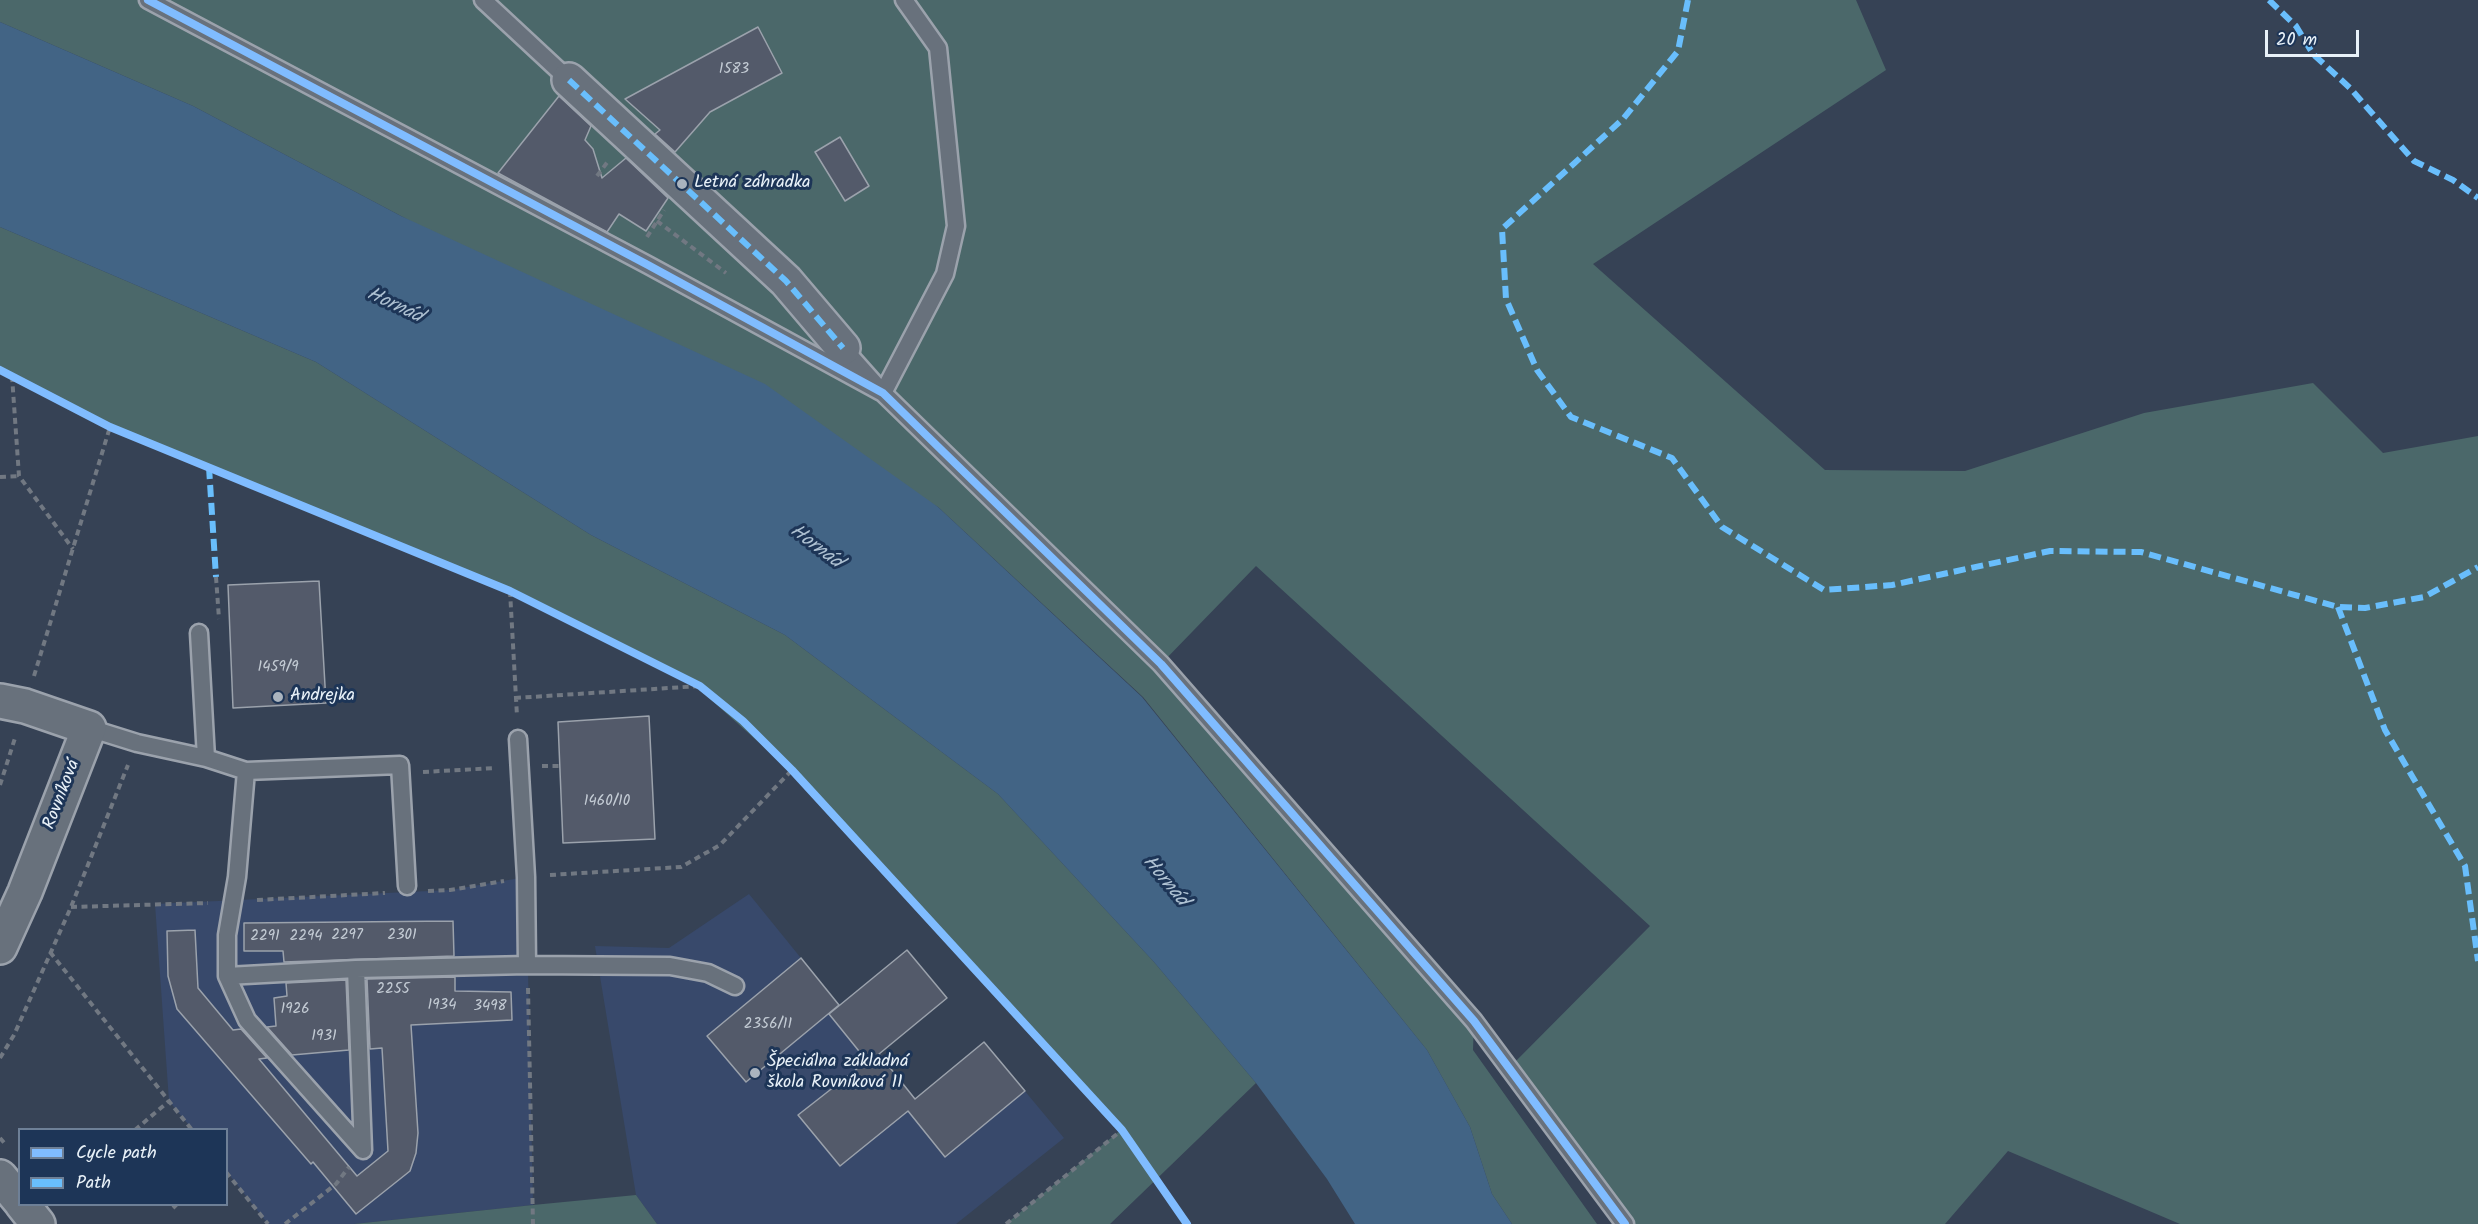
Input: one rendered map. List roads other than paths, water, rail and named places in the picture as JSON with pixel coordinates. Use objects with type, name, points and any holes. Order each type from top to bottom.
[{"type":"street","points":[[569,80],[786,281],[843,348]]},
{"type":"street","points":[[13,703],[89,728]]},
{"type":"street","name":"Rovníková","points":[[0,947],[25,892],[89,728]]},
{"type":"street","points":[[0,1177],[18,1199]]},
{"type":"street","points":[[23,1206],[38,1224]]},
{"type":"lane","points":[[148,0],[648,265],[883,393]]},
{"type":"lane","points":[[483,0],[569,80]]},
{"type":"lane","points":[[883,393],[945,274],[956,226],[938,48],[904,0]]},
{"type":"lane","points":[[843,348],[883,393],[1161,664],[1474,1021],[1625,1224]]},
{"type":"lane","points":[[199,633],[206,758]]},
{"type":"lane","points":[[89,728],[137,743],[206,758],[246,771],[400,765],[400,890]]},
{"type":"lane","points":[[518,739],[526,877],[527,965]]},
{"type":"lane","points":[[246,771],[237,877],[227,935],[227,976],[247,1020],[363,1150],[356,969]]},
{"type":"lane","points":[[227,976],[356,969],[527,965],[670,966],[708,973],[735,986]]},
{"type":"water","name":"Hornád","points":[[0,22],[193,106],[401,216],[765,384],[938,507],[1142,697],[1427,1050],[1470,1127],[1492,1194],[1512,1224],[1355,1224],[1327,1179],[1256,1083],[1154,962],[998,794],[785,635],[591,535],[316,362],[0,227]]},
{"type":"place","name":"Letná záhradka","points":[[682,184]]},
{"type":"place","name":"Andrejka","points":[[278,697]]},
{"type":"place","name":"Špeciálna základná škola Rovníková 11","points":[[755,1073]]}]
